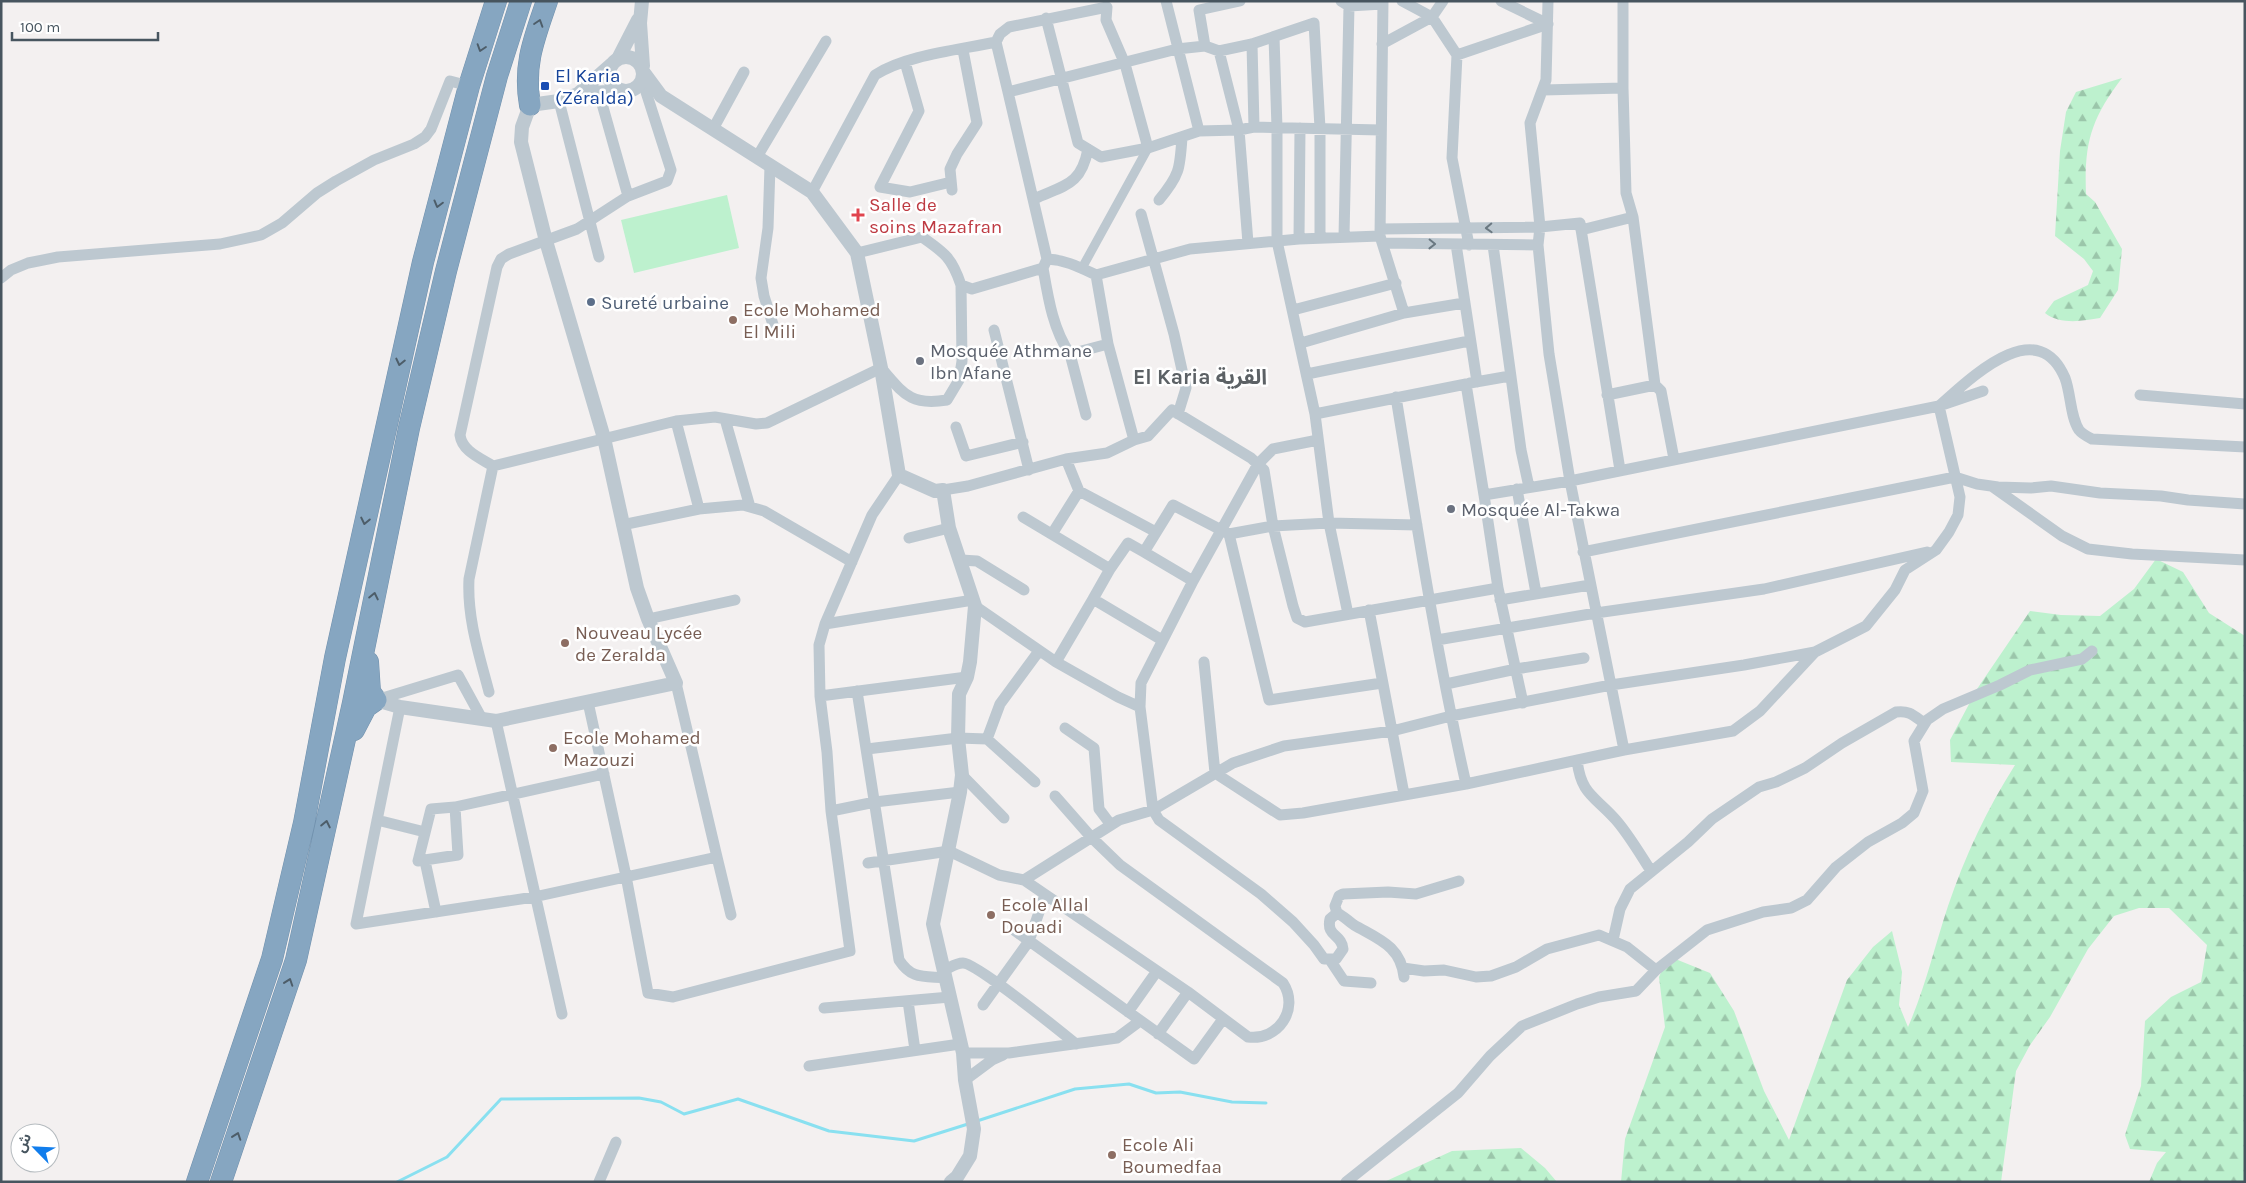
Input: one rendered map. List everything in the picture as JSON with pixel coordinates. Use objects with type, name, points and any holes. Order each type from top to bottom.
[{"type":"highway","points":[[197,1182],[272,959],[304,823],[335,658],[423,262],[469,86],[496,1]]},
{"type":"highway","points":[[221,1182],[296,960],[409,428],[446,271],[498,76],[521,1]]},
{"type":"highway","points":[[530,105],[527,88],[527,65],[547,1]]},
{"type":"highway","points":[[340,758],[361,715],[366,707],[376,700],[370,692],[368,682],[368,623]]},
{"type":"street","points":[[1166,1],[1199,132]]},
{"type":"street","points":[[1205,46],[1200,6],[1240,1]]},
{"type":"street","points":[[1402,1],[1432,17],[1457,55],[1452,158],[1469,245]]},
{"type":"street","points":[[1382,44],[1432,17],[1443,1]]},
{"type":"street","points":[[1500,1],[1548,24]]},
{"type":"street","points":[[1548,1],[1546,80],[1530,123],[1539,227],[1538,245],[1549,354],[1583,552],[1624,750]]},
{"type":"street","points":[[1623,1],[1626,193],[1633,217],[1655,385],[1661,391],[1674,459]]},
{"type":"street","points":[[1344,236],[1346,129],[1345,3],[1383,3],[1381,236],[1404,313]]},
{"type":"street","points":[[621,91],[611,82],[609,70],[628,41],[641,7]]},
{"type":"street","points":[[641,7],[643,70],[640,85],[641,91],[671,174],[664,184],[628,196],[577,229],[509,254],[502,259],[498,267],[460,435],[461,443],[466,449],[493,466],[676,421],[715,417],[756,424],[767,423],[881,368]]},
{"type":"street","points":[[1082,268],[1148,148],[1125,64],[1106,20],[1107,7],[1009,27],[1000,34],[996,42],[1034,199],[1049,301],[1061,342],[1070,354],[1086,415]]},
{"type":"street","points":[[1046,18],[1078,143],[1101,157]]},
{"type":"street","points":[[1008,92],[1177,50],[1205,46],[1219,51],[1252,44],[1314,23],[1320,128],[1320,238]]},
{"type":"street","points":[[1457,55],[1548,24]]},
{"type":"street","points":[[1274,37],[1277,128],[1277,241],[1301,343],[1315,414],[1329,523],[1348,614]]},
{"type":"street","points":[[758,158],[826,40]]},
{"type":"street","points":[[812,192],[875,75],[885,69],[905,62],[996,42]]},
{"type":"street","points":[[1252,44],[1254,127]]},
{"type":"street","points":[[905,62],[919,111],[880,187],[910,192],[951,186],[950,169],[953,162],[978,123],[963,50]]},
{"type":"street","points":[[1219,51],[1238,130],[1248,243]]},
{"type":"street","points":[[578,94],[615,61],[623,57],[635,58],[661,96]]},
{"type":"street","points":[[713,130],[744,72]]},
{"type":"street","points":[[1,278],[11,270],[28,263],[58,258],[220,244],[261,236],[282,223],[316,193],[336,181],[374,160],[425,138],[431,129],[450,81],[469,86]]},
{"type":"street","points":[[1543,90],[1623,88]]},
{"type":"street","points":[[588,702],[626,876],[648,993],[673,997],[850,951],[831,811],[827,752],[820,696],[819,645],[825,624],[872,515],[899,475],[881,368],[857,253],[812,192],[661,96],[641,91],[578,94],[559,101],[530,105],[522,127],[521,142],[546,241],[604,438],[622,525],[638,588],[648,619],[665,653],[676,683],[732,915]]},
{"type":"street","points":[[599,93],[628,196]]},
{"type":"street","points":[[559,101],[599,257]]},
{"type":"street","points":[[1085,165],[1101,157],[1148,148],[1199,132],[1238,130],[1254,127],[1381,130]]},
{"type":"street","points":[[1299,239],[1300,128]]},
{"type":"street","points":[[1159,200],[1173,184],[1180,169],[1182,137]]},
{"type":"street","points":[[1034,199],[1078,178],[1085,165],[1088,149]]},
{"type":"street","points":[[770,166],[768,228],[761,278],[764,296],[775,331]]},
{"type":"street","points":[[1141,214],[1174,334],[1186,388],[1178,414]]},
{"type":"street","points":[[1581,230],[1633,217]]},
{"type":"street","points":[[961,285],[972,289],[1062,260],[1096,275],[1190,249],[1299,239],[1381,236],[1466,228],[1539,227],[1580,223],[1620,470]]},
{"type":"street","points":[[1381,236],[1469,245],[1538,245]]},
{"type":"street","points":[[857,253],[922,237],[938,249],[954,266],[961,285],[962,362],[959,380],[947,400],[931,402],[912,399],[901,391],[881,368]]},
{"type":"street","points":[[1456,244],[1469,341],[1471,383],[1484,495],[1500,600],[1523,703]]},
{"type":"street","points":[[1493,245],[1521,450],[1523,488],[1536,594]]},
{"type":"street","points":[[1096,275],[1108,344],[1134,440]]},
{"type":"street","points":[[1293,310],[1396,283]]},
{"type":"street","points":[[1301,343],[1404,313],[1464,303]]},
{"type":"street","points":[[994,330],[1029,470]]},
{"type":"street","points":[[1307,374],[1469,341]]},
{"type":"street","points":[[1070,354],[1108,344]]},
{"type":"street","points":[[1940,406],[1978,372],[1998,358],[2030,348],[2048,355],[2064,378],[2079,430],[2092,439],[2245,447]]},
{"type":"street","points":[[1315,414],[1510,376]]},
{"type":"street","points":[[1607,395],[1655,385]]},
{"type":"street","points":[[1484,495],[1570,481],[1940,406],[1983,391]]},
{"type":"street","points":[[2140,395],[2245,404]]},
{"type":"street","points":[[1396,398],[1429,599],[1466,784]]},
{"type":"street","points":[[1024,880],[1119,820],[1153,810],[1233,763],[1284,746],[1392,731],[1451,716],[1611,685],[1815,652],[1866,626],[1895,590],[1905,570],[1936,550],[1958,515],[1960,497],[1940,406]]},
{"type":"street","points":[[899,475],[935,491],[968,486],[1066,459],[1107,453],[1134,440],[1148,436],[1172,410],[1251,458],[1264,470],[1274,526],[1297,618],[1305,622],[1498,588]]},
{"type":"street","points":[[725,419],[750,507]]},
{"type":"street","points":[[676,421],[699,509]]},
{"type":"street","points":[[956,426],[966,456],[1023,442]]},
{"type":"street","points":[[1318,440],[1273,449],[1258,464],[1225,532],[1193,581],[1141,682],[1140,707],[1153,810],[1159,820],[1261,894],[1293,922],[1314,945],[1324,960],[1336,958],[1343,949],[1340,940],[1331,933],[1329,927],[1330,919],[1338,913]]},
{"type":"street","points":[[1066,459],[1079,491],[1156,532]]},
{"type":"street","points":[[489,692],[470,615],[468,596],[469,579],[493,466]]},
{"type":"street","points":[[1583,552],[1955,477],[1977,484],[1992,486],[2031,488],[2051,486],[2100,493],[2161,496],[2245,504]]},
{"type":"street","points":[[1992,486],[2062,536],[2088,549],[2132,554],[2245,560]]},
{"type":"street","points":[[943,490],[949,528],[974,603],[967,677],[959,694],[958,738],[962,775],[960,792],[933,924],[962,1049],[965,1080],[974,1129],[970,1156],[951,1182]]},
{"type":"street","points":[[1052,534],[1079,491]]},
{"type":"street","points":[[1144,552],[1173,504],[1225,532],[1274,526],[1329,523],[1417,525]]},
{"type":"street","points":[[622,525],[699,509],[744,505],[764,510],[852,562]]},
{"type":"street","points":[[1024,516],[1110,569]]},
{"type":"street","points":[[909,538],[949,528]]},
{"type":"street","points":[[1225,532],[1269,700],[1382,683]]},
{"type":"street","points":[[1056,662],[1110,569],[1128,543],[1193,581]]},
{"type":"street","points":[[1437,640],[1596,613],[1764,590],[1936,550]]},
{"type":"street","points":[[961,560],[977,561],[1024,590]]},
{"type":"street","points":[[1500,600],[1590,585]]},
{"type":"street","points":[[1093,599],[1162,640]]},
{"type":"street","points":[[648,619],[735,600]]},
{"type":"street","points":[[825,624],[974,603],[1056,662],[1118,697],[1140,707]]},
{"type":"street","points":[[1370,610],[1404,794]]},
{"type":"street","points":[[987,739],[1000,704],[1039,651]]},
{"type":"street","points":[[1346,1182],[1458,1093],[1490,1056],[1522,1026],[1599,997],[1636,992],[1656,970],[1707,930],[1763,912],[1791,908],[1808,900],[1836,867],[1882,833],[1908,819],[1918,805],[1922,791],[1914,741],[1924,723],[1943,709],[2000,685],[2019,674],[2082,659],[2092,651]]},
{"type":"street","points":[[1215,773],[1280,815],[1302,813],[1466,784],[1624,750],[1733,731],[1760,711],[1815,652]]},
{"type":"street","points":[[1446,684],[1516,669],[1584,658]]},
{"type":"street","points":[[1204,662],[1215,773]]},
{"type":"street","points":[[376,700],[458,675],[489,720],[512,794],[562,1014]]},
{"type":"street","points":[[820,696],[967,677]]},
{"type":"street","points":[[376,700],[400,707],[489,720],[588,702],[676,683]]},
{"type":"street","points":[[858,691],[899,960],[906,971],[916,976],[945,974],[957,964],[965,962],[999,984],[1076,1044]]},
{"type":"street","points":[[400,707],[356,924],[534,897],[717,857]]},
{"type":"street","points":[[1613,940],[1620,909],[1626,894],[1651,871],[1688,842],[1712,819],[1759,787],[1776,782],[1805,768],[1842,743],[1866,731],[1896,712],[1905,711],[1911,713],[1924,723]]},
{"type":"street","points":[[1065,728],[1094,748],[1100,809],[1111,825]]},
{"type":"street","points":[[867,749],[958,738],[987,739],[1035,782]]},
{"type":"street","points":[[1578,760],[1579,775],[1584,787],[1618,823],[1651,871]]},
{"type":"street","points":[[455,807],[458,855],[418,862],[431,809],[455,807],[604,774]]},
{"type":"street","points":[[962,775],[1004,818]]},
{"type":"street","points":[[831,811],[875,802],[960,792]]},
{"type":"street","points":[[868,863],[949,851],[999,875],[1024,880],[1188,992],[1248,1037],[1259,1038],[1270,1035],[1278,1027],[1289,1010],[1288,991],[1283,983],[1120,865],[1091,837],[1055,796]]},
{"type":"street","points":[[377,820],[425,832]]},
{"type":"street","points":[[425,860],[436,912]]},
{"type":"street","points":[[1459,881],[1416,894],[1388,892],[1343,894],[1339,896],[1336,902],[1338,913],[1389,946],[1399,958],[1403,973],[1444,970],[1459,975],[1485,977],[1498,975],[1516,967],[1546,949],[1599,935],[1613,940],[1634,952],[1656,970]]},
{"type":"street","points":[[983,1005],[1029,941],[1045,895]]},
{"type":"street","points":[[1014,930],[1194,1059],[1223,1019]]},
{"type":"street","points":[[1330,960],[1344,981],[1371,983]]},
{"type":"street","points":[[1128,1012],[1157,971]]},
{"type":"street","points":[[1158,1034],[1188,992]]},
{"type":"street","points":[[824,1008],[950,997]]},
{"type":"street","points":[[908,1001],[916,1050]]},
{"type":"street","points":[[809,1066],[916,1050],[962,1049],[1009,1053],[1076,1044],[1117,1038],[1140,1021]]},
{"type":"street","points":[[965,1080],[992,1060],[1009,1053]]},
{"type":"street","points":[[599,1182],[616,1142]]},
{"type":"green space","points":[[2122,78],[2096,119],[2086,160],[2086,194],[2095,202],[2122,249],[2118,290],[2100,318],[2065,321],[2045,313],[2054,301],[2088,285],[2093,271],[2084,259],[2055,236],[2060,151],[2066,112],[2076,92]]},
{"type":"green space","points":[[727,195],[739,248],[634,273],[621,220]]},
{"type":"green space","points":[[2156,559],[2183,572],[2209,613],[2245,636],[2245,1182],[2149,1182],[2157,1163],[2166,1152],[2130,1149],[2125,1135],[2141,1086],[2145,1021],[2171,997],[2201,982],[2207,945],[2169,908],[2139,908],[2114,916],[2088,949],[2050,1017],[2030,1045],[2016,1071],[2001,1182],[1621,1182],[1625,1139],[1665,1027],[1659,977],[1668,956],[1710,973],[1734,1011],[1764,1091],[1789,1140],[1847,980],[1873,947],[1892,931],[1902,972],[1899,1005],[1908,1027],[1920,997],[1948,906],[1962,869],[1977,833],[2015,765],[1951,762],[1950,740],[1977,689],[2030,611],[2061,615],[2100,616],[2134,589]]},
{"type":"green space","points":[[1521,1148],[1545,1168],[1557,1182],[1384,1182],[1452,1151]]},
{"type":"waterway","points":[[977,1121],[1075,1089],[1129,1084],[1156,1093],[1180,1092],[1232,1102],[1266,1103]]},
{"type":"waterway","points":[[397,1182],[447,1157],[501,1099],[639,1098],[661,1102],[684,1114],[738,1099],[829,1131],[914,1141],[968,1124]]},
{"type":"place","name":"El Karia (Zéralda)","points":[[545,86]]},
{"type":"place","name":"Salle de soins Mazafran","points":[[858,215]]},
{"type":"place","name":"Sureté urbaine","points":[[591,302]]},
{"type":"place","name":"Ecole Mohamed El Mili","points":[[733,320]]},
{"type":"place","name":"Mosquée Athmane Ibn Afane","points":[[920,361]]},
{"type":"place","name":"Mosquée Al-Takwa","points":[[1451,509]]},
{"type":"place","name":"Nouveau Lycée de Zeralda","points":[[565,643]]},
{"type":"place","name":"Ecole Mohamed Mazouzi","points":[[553,748]]},
{"type":"place","name":"Ecole Allal Douadi","points":[[991,915]]},
{"type":"place","name":"Ecole Ali Boumedfaa","points":[[1112,1155]]},
{"type":"district","name":"El Karia القرية","points":[[1200,377]]}]
